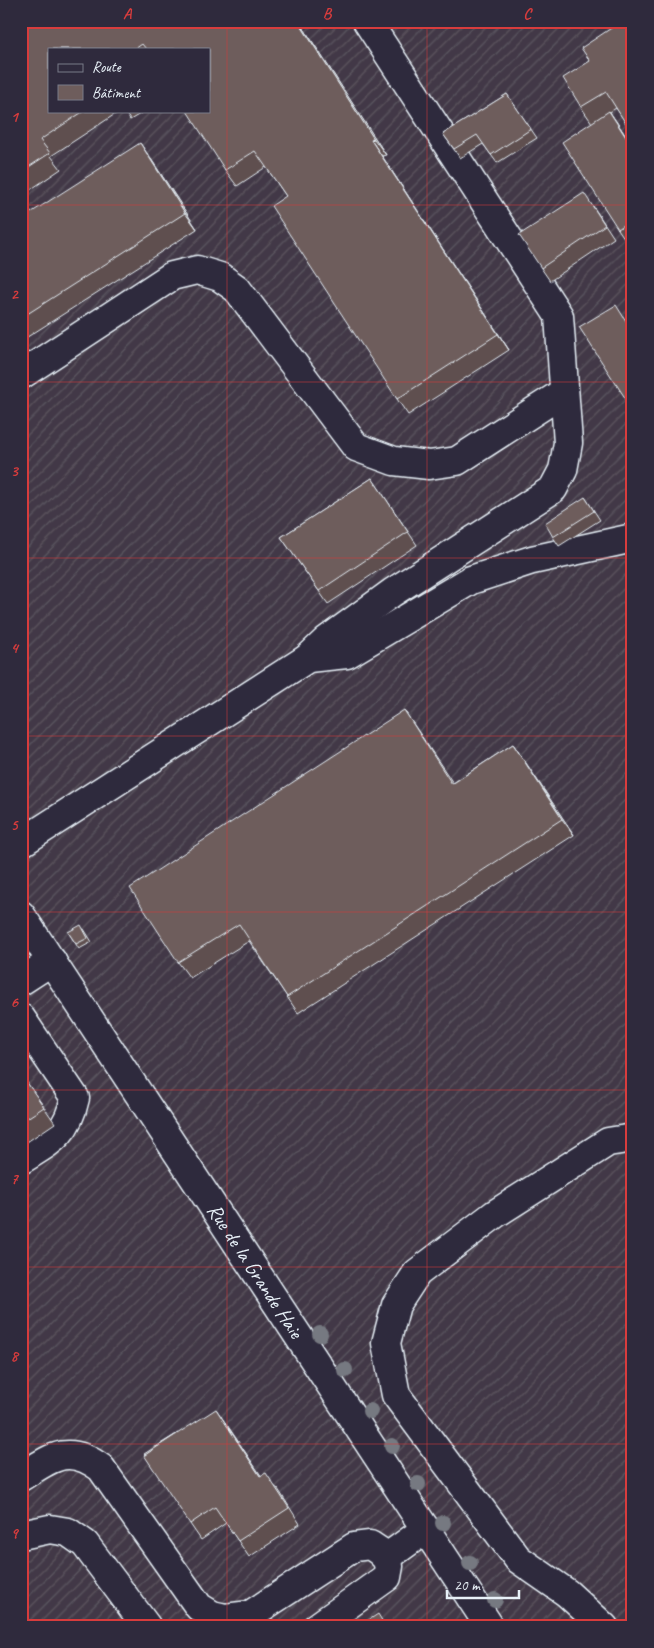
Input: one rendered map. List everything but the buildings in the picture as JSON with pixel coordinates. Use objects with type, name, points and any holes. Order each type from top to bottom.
[{"type":"street","points":[[21,843],[308,658],[327,640],[393,592],[553,488],[564,470],[568,443],[559,316],[367,21]]},
{"type":"street","points":[[21,375],[172,276],[196,270],[220,277],[237,289],[356,447],[394,461],[429,465],[458,460],[564,392]]},
{"type":"street","points":[[308,658],[347,654],[471,580],[532,560],[633,538]]},
{"type":"street","name":"Rue de la Grande Haie","points":[[21,914],[490,1627]]},
{"type":"street","points":[[21,982],[52,961]]},
{"type":"street","points":[[21,1018],[75,1098],[71,1115],[58,1136],[21,1160]]},
{"type":"street","points":[[604,1627],[567,1593],[518,1559],[396,1395],[386,1343],[396,1305],[416,1273],[495,1214],[608,1142],[633,1138]]},
{"type":"street","points":[[21,1477],[52,1458],[72,1454],[88,1458],[101,1468],[199,1607],[212,1615],[225,1618],[250,1615],[354,1547],[370,1545],[379,1551],[386,1558],[389,1566],[387,1577],[318,1627]]},
{"type":"street","points":[[21,1535],[50,1529],[68,1532],[86,1544],[147,1627]]},
{"type":"street","points":[[386,1558],[426,1530]]},
{"type":"shaded area","points":[[21,21],[633,21],[633,1627],[21,1627]]}]
